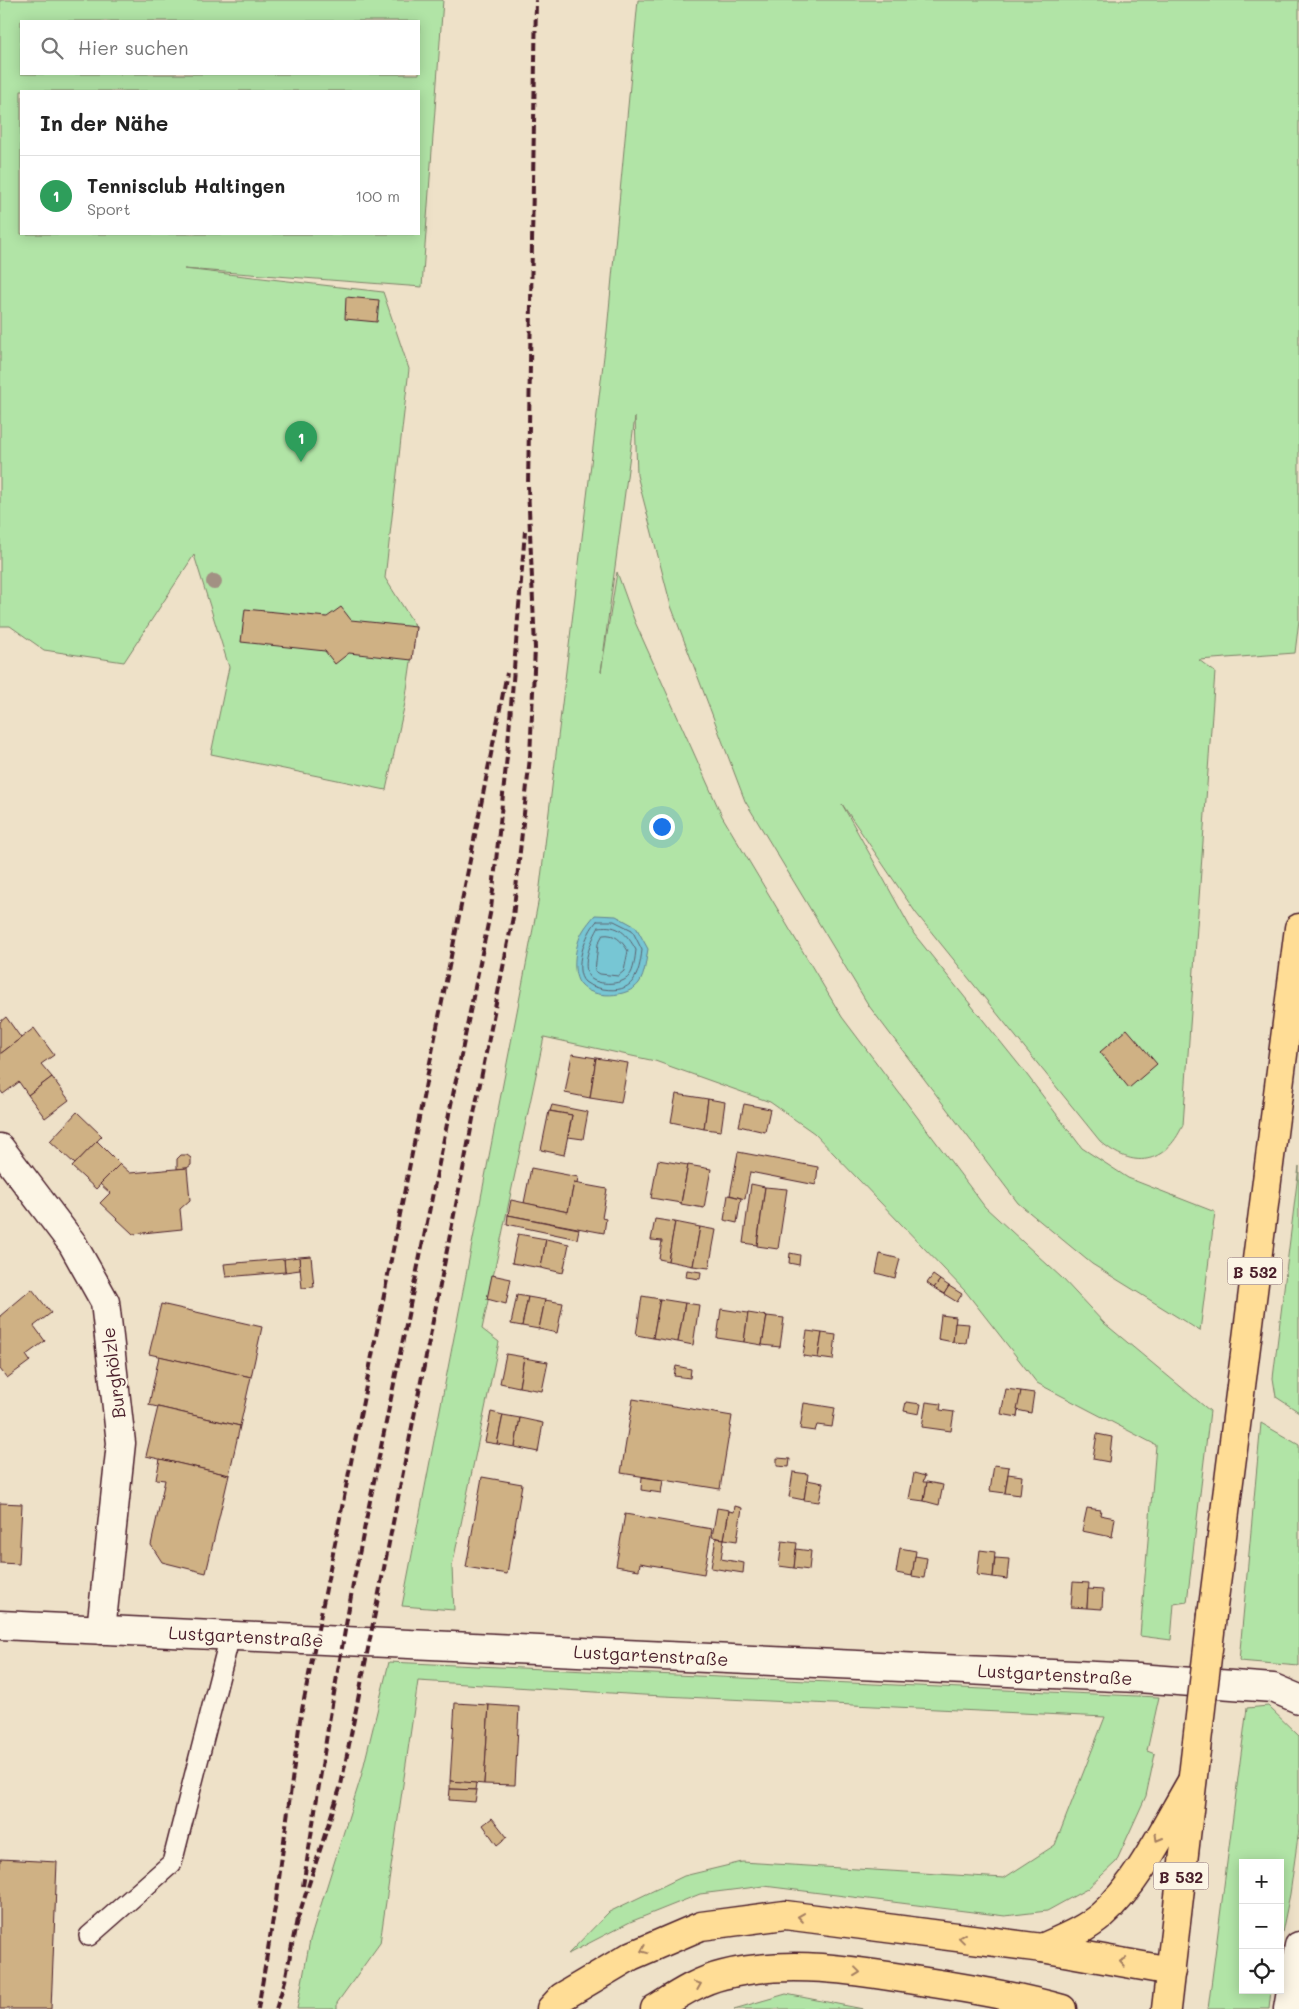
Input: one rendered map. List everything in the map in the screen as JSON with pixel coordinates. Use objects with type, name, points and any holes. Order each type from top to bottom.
[{"type":"main road","name":"B 532","points":[[1166,2009],[1212,1615],[1299,928]]},
{"type":"main road","points":[[1042,1948],[1074,1934],[1102,1915],[1114,1902],[1146,1859],[1192,1781]]},
{"type":"main road","points":[[551,2009],[562,1997],[631,1956],[701,1926],[785,1915],[1042,1948],[1171,1971]]},
{"type":"main road","points":[[655,2009],[684,1990],[721,1975],[762,1968],[807,1966],[884,1975],[974,1989],[1062,2009]]},
{"type":"street","name":"Burghölzle","points":[[0,1148],[72,1243],[105,1302],[122,1443],[101,1630]]},
{"type":"street","name":"Lustgartenstraße","points":[[0,1625],[1138,1678],[1273,1688],[1299,1699]]},
{"type":"street","points":[[1288,2009],[1299,1946]]},
{"type":"lane","points":[[89,1936],[172,1863],[230,1636]]},
{"type":"green space","points":[[0,0],[443,0],[422,287],[184,269],[383,292],[409,369],[385,578],[416,627],[405,703],[386,790],[211,754],[229,667],[194,555],[124,662],[44,650],[10,626],[0,626]]},
{"type":"green space","points":[[638,0],[1299,0],[1299,620],[1295,653],[1199,660],[1215,672],[1183,1125],[1176,1138],[1167,1148],[1158,1155],[1147,1159],[1136,1159],[1112,1150],[1100,1141],[916,913],[842,804],[914,934],[1024,1071],[1082,1148],[1128,1178],[1215,1212],[1200,1331],[1092,1264],[1018,1203],[869,1006],[745,801],[671,606],[637,475],[635,417],[601,672],[617,572],[635,622],[722,816],[842,1017],[985,1207],[1062,1278],[1104,1323],[1210,1411],[1187,1602],[1174,1604],[1171,1640],[1140,1636],[1156,1445],[1037,1383],[966,1292],[814,1133],[770,1102],[655,1061],[544,1037],[482,1329],[499,1342],[452,1567],[454,1610],[402,1606],[538,903],[607,331]]},
{"type":"green space","points":[[1299,1166],[1299,1412],[1276,1397],[1273,1378]]},
{"type":"green space","points":[[1261,1423],[1299,1445],[1299,1666],[1239,1661]]},
{"type":"green space","points":[[389,1662],[1159,1697],[1147,1751],[1155,1754],[1146,1796],[1116,1862],[1087,1889],[1047,1911],[1005,1916],[764,1886],[700,1894],[630,1922],[568,1954],[609,1912],[684,1876],[742,1862],[1004,1878],[1055,1845],[1105,1717],[643,1695],[418,1681],[380,1943],[337,2003],[337,2009],[297,2009],[310,1940],[361,1777]]},
{"type":"green space","points":[[1268,1706],[1299,1736],[1299,1829],[1284,1923],[1284,1859],[1239,1859],[1239,1994],[1271,1994],[1269,2009],[1208,2009],[1247,1708]]},
{"type":"green space","points":[[786,1994],[863,2009],[734,2009]]},
{"type":"water","points":[[595,915],[616,916],[636,927],[648,949],[641,980],[634,988],[627,992],[610,995],[594,993],[586,990],[578,980],[575,968],[575,955],[578,942],[583,931]]},
{"type":"building","points":[[346,297],[379,300],[377,322],[345,319]]},
{"type":"building","points":[[341,607],[351,620],[416,627],[412,660],[349,653],[335,664],[325,651],[241,642],[245,609],[327,617]]},
{"type":"building","points":[[6,1017],[21,1038],[0,1054],[0,1022]]},
{"type":"building","points":[[34,1028],[54,1055],[41,1064],[52,1077],[28,1095],[19,1082],[3,1094],[0,1090],[0,1054]]},
{"type":"building","points":[[1127,1029],[1157,1064],[1129,1088],[1100,1052]]},
{"type":"building","points":[[572,1054],[596,1058],[590,1098],[565,1093]]},
{"type":"building","points":[[596,1058],[628,1063],[621,1103],[590,1098]]},
{"type":"building","points":[[52,1077],[69,1100],[45,1118],[28,1095]]},
{"type":"building","points":[[676,1094],[708,1099],[704,1129],[671,1122]]},
{"type":"building","points":[[708,1099],[725,1102],[721,1131],[704,1129]]},
{"type":"building","points":[[744,1104],[770,1109],[765,1132],[739,1126]]},
{"type":"building","points":[[552,1105],[588,1112],[583,1139],[568,1137],[572,1115],[550,1111]]},
{"type":"building","points":[[549,1111],[572,1115],[564,1155],[541,1150]]},
{"type":"building","points":[[77,1112],[102,1136],[75,1164],[50,1141]]},
{"type":"building","points":[[97,1141],[120,1164],[96,1189],[72,1167]]},
{"type":"building","points":[[738,1152],[818,1167],[816,1185],[750,1172],[745,1199],[730,1195]]},
{"type":"building","points":[[181,1155],[187,1155],[191,1158],[191,1165],[187,1168],[177,1169],[177,1159]]},
{"type":"building","points":[[658,1160],[688,1165],[681,1203],[651,1198]]},
{"type":"building","points":[[120,1164],[130,1173],[187,1168],[190,1200],[180,1209],[182,1229],[133,1234],[100,1203],[110,1193],[100,1184]]},
{"type":"building","points":[[688,1165],[711,1169],[704,1208],[681,1204]]},
{"type":"building","points":[[531,1168],[578,1177],[577,1184],[574,1183],[568,1212],[524,1203]]},
{"type":"building","points":[[574,1183],[607,1189],[602,1218],[606,1219],[604,1233],[508,1215],[511,1200],[568,1212]]},
{"type":"building","points":[[751,1184],[765,1187],[757,1245],[743,1243]]},
{"type":"building","points":[[765,1187],[787,1189],[778,1249],[757,1246]]},
{"type":"building","points":[[728,1195],[741,1198],[737,1223],[724,1220]]},
{"type":"building","points":[[508,1215],[579,1229],[577,1239],[507,1224]]},
{"type":"building","points":[[655,1219],[675,1222],[668,1261],[659,1259],[662,1241],[651,1240]]},
{"type":"building","points":[[675,1222],[700,1227],[693,1266],[668,1261]]},
{"type":"building","points":[[700,1227],[716,1230],[709,1268],[693,1266]]},
{"type":"building","points":[[518,1234],[546,1239],[541,1268],[512,1263]]},
{"type":"building","points":[[546,1239],[569,1244],[563,1273],[541,1268]]},
{"type":"building","points":[[790,1253],[800,1255],[799,1265],[789,1263]]},
{"type":"building","points":[[880,1254],[900,1259],[895,1278],[876,1273]]},
{"type":"building","points":[[311,1256],[314,1287],[302,1288],[299,1257]]},
{"type":"building","points":[[299,1257],[300,1270],[285,1272],[284,1259]]},
{"type":"building","points":[[284,1259],[285,1272],[226,1277],[224,1264]]},
{"type":"building","points":[[687,1270],[701,1272],[700,1279],[686,1277]]},
{"type":"building","points":[[492,1275],[511,1279],[506,1304],[487,1299]]},
{"type":"building","points":[[933,1275],[940,1280],[934,1288],[927,1283]]},
{"type":"building","points":[[940,1280],[949,1286],[944,1294],[934,1288]]},
{"type":"building","points":[[949,1286],[962,1294],[957,1302],[944,1294]]},
{"type":"building","points":[[32,1289],[51,1313],[34,1326],[45,1341],[26,1355],[30,1361],[7,1378],[0,1369],[0,1316]]},
{"type":"building","points":[[517,1295],[528,1297],[522,1326],[511,1324]]},
{"type":"building","points":[[642,1296],[660,1299],[653,1338],[636,1335]]},
{"type":"building","points":[[528,1297],[545,1300],[539,1329],[522,1326]]},
{"type":"building","points":[[660,1299],[685,1303],[678,1342],[653,1338]]},
{"type":"building","points":[[545,1300],[563,1303],[557,1333],[539,1329]]},
{"type":"building","points":[[685,1303],[699,1305],[693,1345],[678,1342]]},
{"type":"building","points":[[161,1304],[262,1327],[251,1377],[149,1354]]},
{"type":"building","points":[[721,1309],[748,1313],[744,1342],[717,1338]]},
{"type":"building","points":[[748,1313],[767,1316],[762,1345],[744,1342]]},
{"type":"building","points":[[941,1315],[956,1317],[953,1342],[938,1339]]},
{"type":"building","points":[[767,1316],[784,1318],[780,1347],[762,1345]]},
{"type":"building","points":[[955,1323],[969,1324],[966,1343],[953,1342]]},
{"type":"building","points":[[807,1331],[822,1333],[818,1358],[803,1356]]},
{"type":"building","points":[[822,1333],[836,1335],[833,1360],[818,1358]]},
{"type":"building","points":[[506,1354],[524,1357],[519,1387],[500,1383]]},
{"type":"building","points":[[159,1356],[251,1377],[240,1426],[149,1405]]},
{"type":"building","points":[[524,1358],[548,1362],[542,1391],[519,1387]]},
{"type":"building","points":[[676,1366],[691,1369],[690,1378],[674,1376]]},
{"type":"building","points":[[1006,1389],[1021,1391],[1017,1417],[1001,1414]]},
{"type":"building","points":[[1021,1391],[1034,1393],[1031,1413],[1017,1410]]},
{"type":"building","points":[[633,1399],[732,1416],[720,1489],[621,1473]]},
{"type":"building","points":[[906,1402],[921,1404],[919,1414],[904,1411]]},
{"type":"building","points":[[926,1402],[941,1404],[940,1410],[954,1412],[951,1431],[922,1427]]},
{"type":"building","points":[[804,1403],[835,1408],[832,1427],[817,1425],[815,1431],[800,1429]]},
{"type":"building","points":[[158,1407],[240,1426],[229,1475],[146,1456]]},
{"type":"building","points":[[491,1412],[503,1415],[497,1444],[485,1442]]},
{"type":"building","points":[[503,1415],[520,1418],[515,1447],[497,1444]]},
{"type":"building","points":[[520,1418],[543,1423],[538,1452],[515,1447]]},
{"type":"building","points":[[1097,1434],[1112,1437],[1109,1462],[1093,1459]]},
{"type":"building","points":[[777,1458],[790,1459],[789,1467],[777,1466]]},
{"type":"building","points":[[160,1459],[229,1475],[206,1573],[162,1562],[151,1545],[165,1480],[156,1479]]},
{"type":"building","points":[[994,1465],[1009,1467],[1005,1493],[990,1491]]},
{"type":"building","points":[[793,1472],[808,1474],[804,1500],[789,1497]]},
{"type":"building","points":[[914,1473],[925,1476],[923,1482],[927,1482],[924,1501],[909,1499]]},
{"type":"building","points":[[1008,1474],[1022,1476],[1020,1495],[1005,1493]]},
{"type":"building","points":[[482,1477],[522,1484],[507,1574],[466,1567]]},
{"type":"building","points":[[642,1477],[663,1480],[661,1493],[641,1490]]},
{"type":"building","points":[[807,1480],[823,1483],[819,1502],[804,1500]]},
{"type":"building","points":[[927,1482],[943,1485],[939,1505],[924,1501]]},
{"type":"building","points":[[0,1503],[22,1504],[19,1564],[0,1563]]},
{"type":"building","points":[[735,1506],[742,1508],[737,1541],[724,1539],[729,1511],[734,1512]]},
{"type":"building","points":[[717,1508],[729,1510],[724,1539],[712,1537]]},
{"type":"building","points":[[1087,1508],[1101,1510],[1100,1515],[1115,1518],[1112,1537],[1082,1531]]},
{"type":"building","points":[[625,1514],[712,1529],[704,1574],[640,1563],[639,1570],[616,1566]]},
{"type":"building","points":[[716,1538],[724,1539],[721,1559],[744,1563],[743,1573],[711,1568]]},
{"type":"building","points":[[782,1541],[797,1543],[794,1568],[779,1566]]},
{"type":"building","points":[[900,1548],[916,1551],[912,1576],[896,1573]]},
{"type":"building","points":[[796,1549],[811,1551],[809,1570],[794,1568]]},
{"type":"building","points":[[980,1550],[995,1552],[993,1577],[977,1575]]},
{"type":"building","points":[[915,1556],[927,1558],[924,1578],[912,1576]]},
{"type":"building","points":[[995,1558],[1009,1559],[1007,1579],[993,1577]]},
{"type":"building","points":[[1073,1582],[1089,1583],[1087,1608],[1071,1607]]},
{"type":"building","points":[[1088,1589],[1103,1590],[1102,1609],[1087,1608]]},
{"type":"building","points":[[455,1703],[489,1705],[484,1784],[450,1781]]},
{"type":"building","points":[[489,1705],[519,1707],[515,1785],[484,1784]]},
{"type":"building","points":[[450,1781],[476,1783],[475,1790],[450,1789]]},
{"type":"building","points":[[450,1789],[477,1790],[475,1802],[449,1800]]},
{"type":"building","points":[[492,1818],[507,1837],[497,1845],[483,1825]]},
{"type":"building","points":[[0,1859],[57,1862],[51,2009],[0,2009]]},
{"type":"railway","points":[[297,1921],[341,1785],[513,917],[530,757],[535,648],[528,486],[536,0]]},
{"type":"railway","points":[[303,1886],[354,1579],[491,909],[507,756],[525,531]]},
{"type":"railway","points":[[258,2009],[276,1901],[300,1720],[507,673]]},
{"type":"railway","points":[[276,2009],[285,1981],[298,1914]]},
{"type":"place","name":"Tennisclub Haltingen","points":[[301,462]]}]
